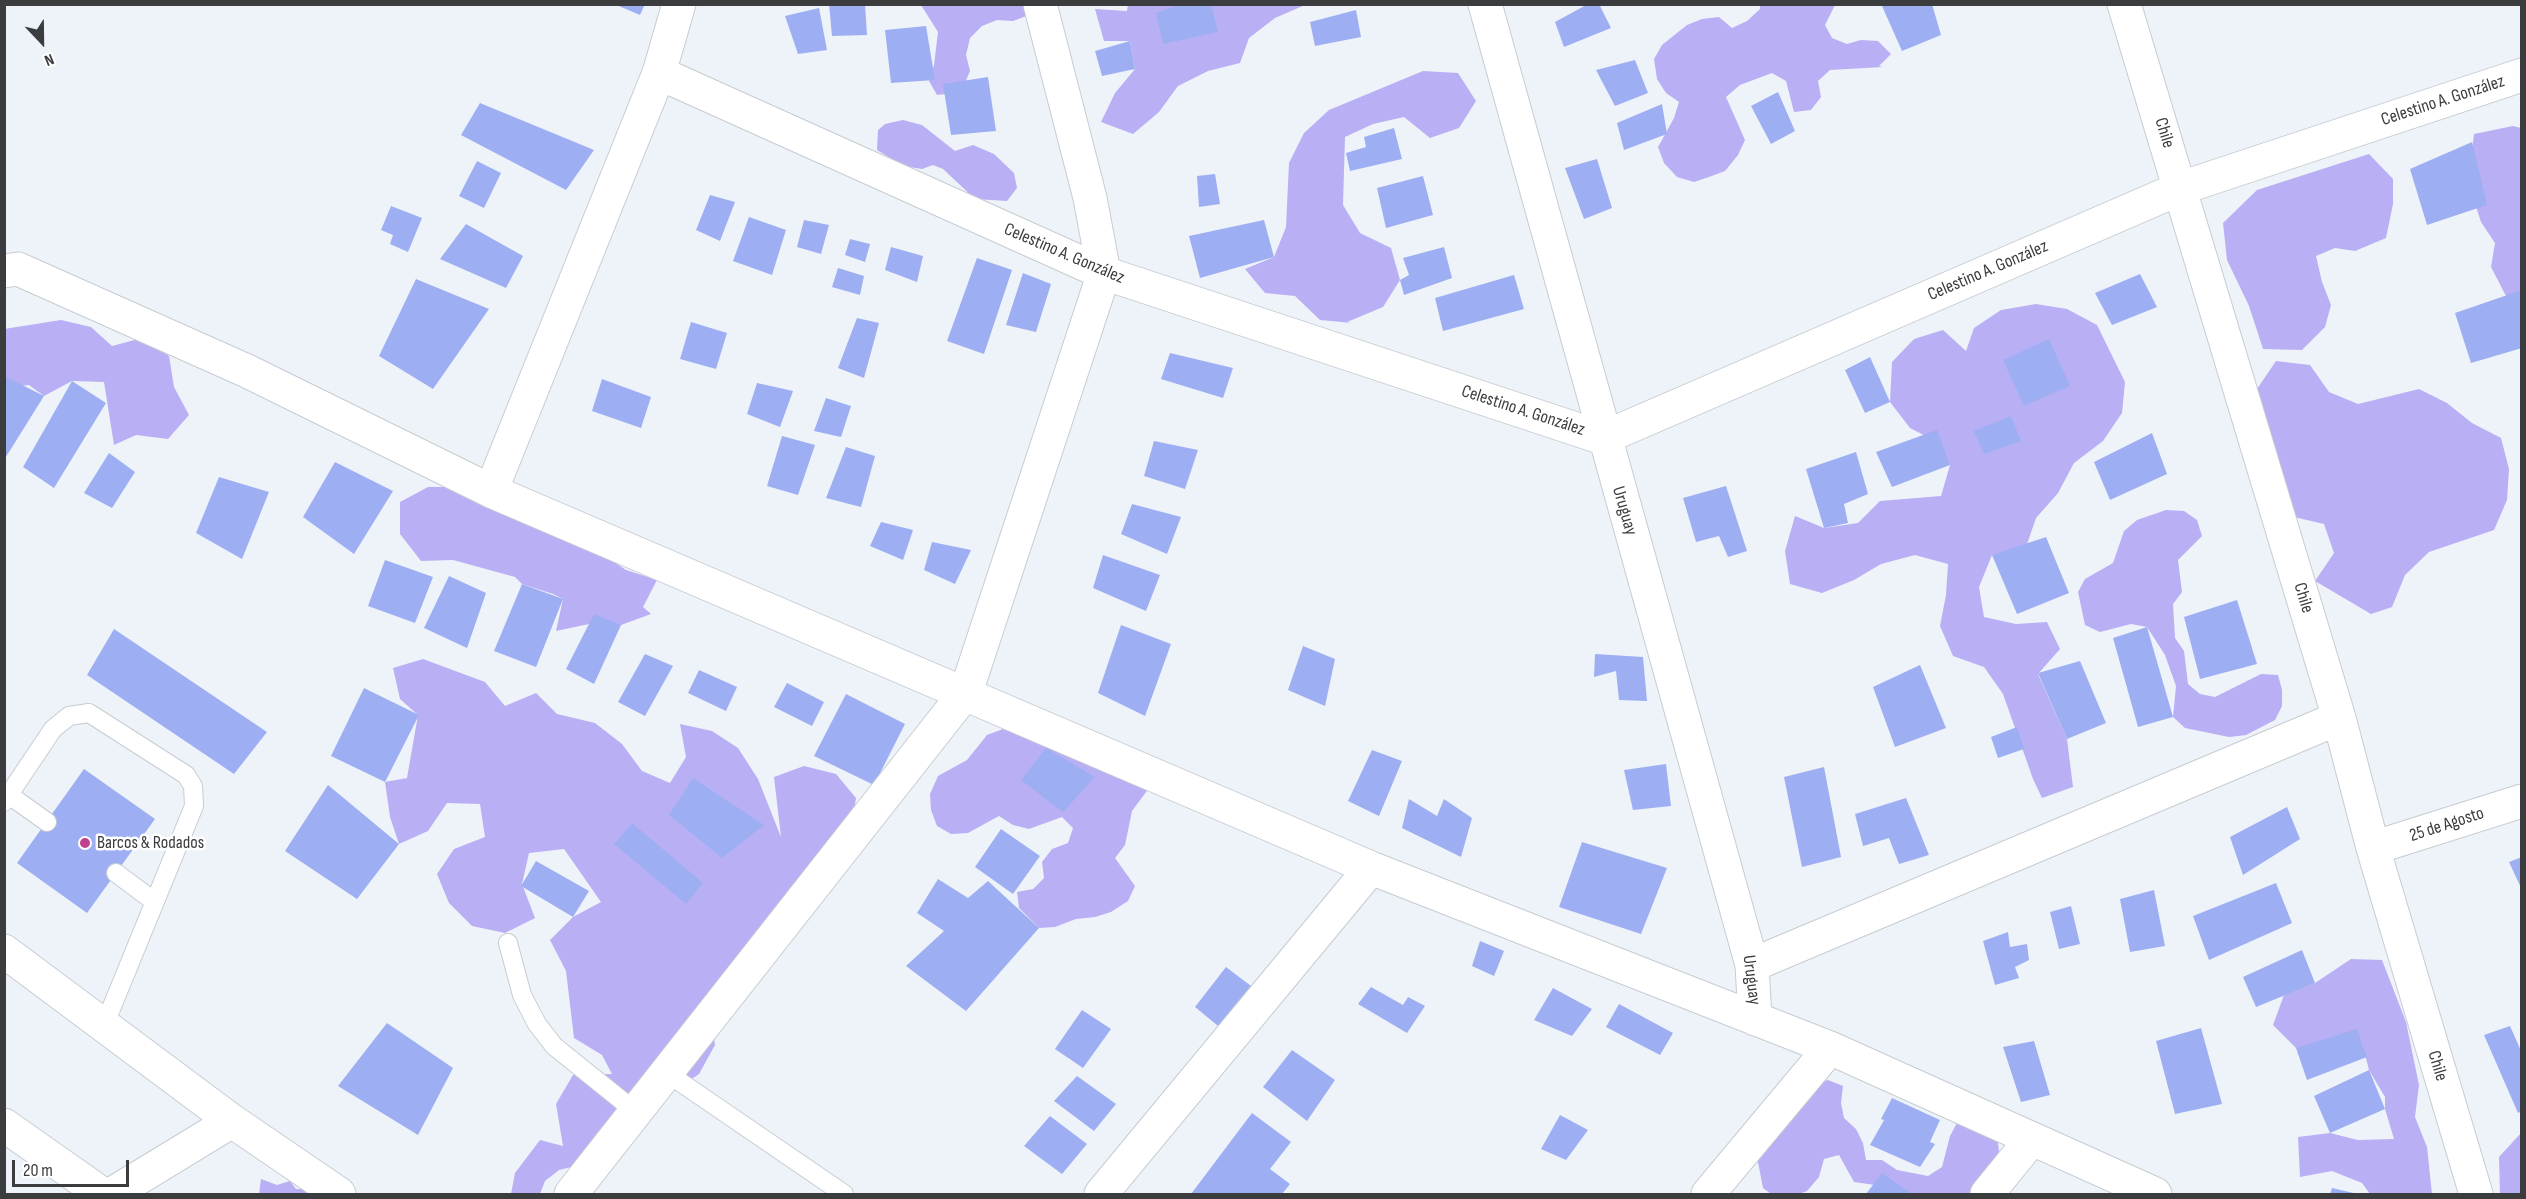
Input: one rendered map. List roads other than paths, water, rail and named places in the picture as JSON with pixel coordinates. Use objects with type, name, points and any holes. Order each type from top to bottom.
[{"type":"main road","points":[[491,490],[659,73],[679,4]]},
{"type":"main road","points":[[571,1194],[966,692],[1104,273],[1090,198],[1040,4]]},
{"type":"main road","name":"Uruguay","points":[[1485,4],[1752,965],[1755,1019]]},
{"type":"main road","name":"Chile","points":[[2124,4],[2339,718],[2373,848],[2476,1194]]},
{"type":"main road","name":"Celestino A. González","points":[[659,73],[1104,273],[1604,438],[2181,188],[2522,75]]},
{"type":"main road","points":[[4,272],[18,269],[247,371],[491,490],[966,692],[1371,868],[1830,1048],[2155,1194]]},
{"type":"main road","points":[[1752,965],[2339,718]]},
{"type":"main road","name":"25 de Agosto","points":[[2373,848],[2522,801]]},
{"type":"main road","points":[[1101,1194],[1371,868]]},
{"type":"main road","points":[[4,951],[232,1121],[339,1194]]},
{"type":"main road","points":[[1708,1194],[1830,1048]]},
{"type":"main road","points":[[112,1194],[232,1121]]},
{"type":"main road","points":[[4,1125],[102,1194]]},
{"type":"main road","points":[[1987,1194],[2031,1140]]},
{"type":"lane","points":[[47,822],[7,799],[53,729],[69,716],[89,713],[186,775],[193,786],[194,806],[104,1026]]},
{"type":"lane","points":[[116,873],[155,902]]},
{"type":"lane","points":[[508,943],[522,995],[537,1024],[554,1046],[636,1112]]},
{"type":"lane","points":[[668,1073],[844,1194]]},
{"type":"place","name":"Barcos & Rodados","points":[[85,843]]}]
